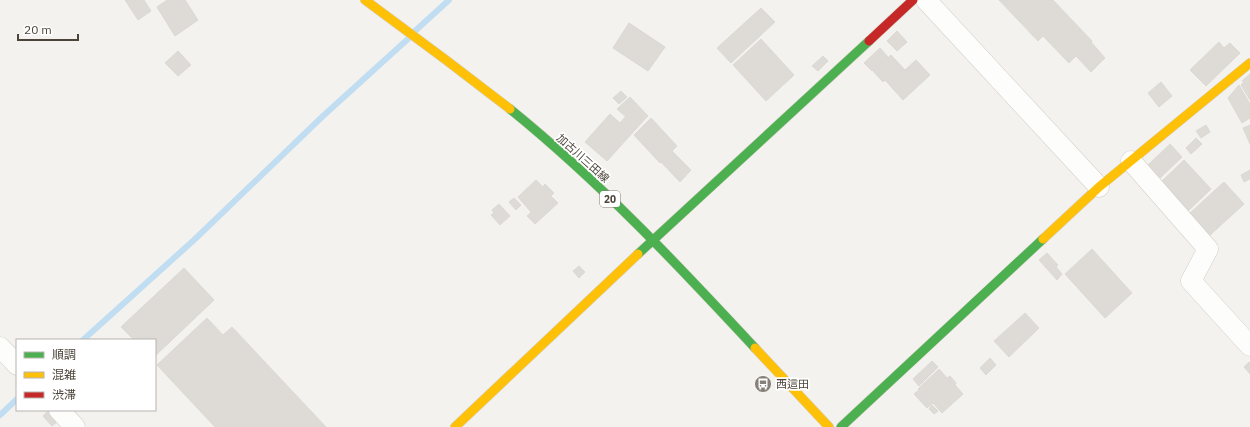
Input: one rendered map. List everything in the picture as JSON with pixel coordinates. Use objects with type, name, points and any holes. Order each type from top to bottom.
[{"type":"street","name":"加古川三田線","points":[[366,0],[476,82],[529,125],[574,165],[652,240],[829,427]]},
{"type":"street","points":[[455,427],[652,240],[912,0]]},
{"type":"street","points":[[926,0],[1099,187]]},
{"type":"street","points":[[841,427],[1099,187],[1250,62]]},
{"type":"street","points":[[1131,161],[1208,249],[1191,281],[1250,346]]},
{"type":"street","points":[[0,347],[16,364]]},
{"type":"street","points":[[60,411],[75,427]]},
{"type":"building","points":[[125,0],[144,0],[151,11],[138,20]]},
{"type":"building","points":[[167,0],[185,0],[198,20],[175,36],[157,7]]},
{"type":"building","points":[[999,0],[1053,0],[1092,41],[1091,42],[1105,58],[1091,72],[1076,56],[1069,63],[1043,36],[1038,41]]},
{"type":"building","points":[[761,8],[775,22],[731,63],[717,48]]},
{"type":"building","points":[[629,23],[665,47],[648,71],[613,48]]},
{"type":"building","points":[[897,31],[907,42],[897,51],[887,41]]},
{"type":"building","points":[[761,39],[794,75],[766,101],[733,65]]},
{"type":"building","points":[[1219,42],[1224,48],[1230,43],[1240,53],[1206,86],[1190,70]]},
{"type":"building","points":[[880,48],[888,57],[872,71],[864,63]]},
{"type":"building","points":[[178,51],[191,65],[178,76],[165,63]]},
{"type":"building","points":[[891,55],[905,70],[916,60],[930,75],[903,100],[885,80],[883,82],[873,71]]},
{"type":"building","points":[[823,56],[828,61],[818,71],[812,66]]},
{"type":"building","points":[[1250,74],[1250,100],[1241,85],[1244,82],[1242,81]]},
{"type":"building","points":[[1161,82],[1172,96],[1159,107],[1148,93]]},
{"type":"building","points":[[1239,85],[1250,104],[1250,118],[1242,123],[1228,98]]},
{"type":"building","points":[[621,91],[627,97],[619,104],[613,98]]},
{"type":"building","points":[[630,97],[648,116],[644,120],[632,109],[626,117],[617,109]]},
{"type":"building","points":[[632,109],[644,120],[607,161],[585,142],[610,114],[620,123]]},
{"type":"building","points":[[651,118],[677,146],[660,163],[634,135]]},
{"type":"building","points":[[1206,125],[1210,132],[1201,138],[1196,131]]},
{"type":"building","points":[[1250,125],[1250,144],[1243,128]]},
{"type":"building","points":[[1196,138],[1202,144],[1191,154],[1186,148]]},
{"type":"building","points":[[1170,144],[1182,157],[1159,179],[1147,166]]},
{"type":"building","points":[[672,151],[691,170],[680,182],[661,162]]},
{"type":"building","points":[[1184,160],[1211,189],[1187,212],[1160,183]]},
{"type":"building","points":[[1250,170],[1250,179],[1244,182],[1241,175]]},
{"type":"building","points":[[536,180],[543,187],[545,184],[554,193],[551,196],[558,203],[535,224],[527,216],[531,212],[518,197]]},
{"type":"building","points":[[1224,182],[1244,204],[1209,236],[1189,214]]},
{"type":"building","points":[[514,198],[521,205],[516,210],[509,202]]},
{"type":"building","points":[[499,204],[510,216],[500,225],[491,215],[494,213],[492,210]]},
{"type":"building","points":[[1092,249],[1132,293],[1105,318],[1065,274]]},
{"type":"building","points":[[1047,253],[1058,265],[1056,267],[1062,274],[1057,280],[1039,260]]},
{"type":"building","points":[[579,266],[585,272],[579,278],[573,271]]},
{"type":"building","points":[[184,268],[214,300],[156,355],[156,339],[133,339],[121,327]]},
{"type":"building","points":[[1025,313],[1039,328],[1009,357],[994,341]]},
{"type":"building","points":[[207,318],[223,335],[232,327],[326,427],[215,427],[157,365]]},
{"type":"building","points":[[990,358],[996,365],[986,375],[980,368]]},
{"type":"building","points":[[932,361],[938,367],[919,386],[913,379]]},
{"type":"building","points":[[1249,362],[1250,363],[1250,374],[1244,367]]},
{"type":"building","points":[[939,369],[947,378],[950,376],[956,383],[955,385],[963,394],[942,413],[933,403],[927,408],[914,394]]},
{"type":"building","points":[[932,405],[938,411],[934,414],[929,409]]},
{"type":"building","points":[[48,411],[58,421],[52,426],[43,416]]},
{"type":"waterway","points":[[415,31],[449,0]]},
{"type":"waterway","points":[[84,339],[194,240],[323,116],[409,38]]},
{"type":"waterway","points":[[0,415],[16,400]]},
{"type":"traffic: fast","points":[[638,254],[869,41]]},
{"type":"traffic: fast","points":[[510,109],[543,136],[637,224],[755,348]]},
{"type":"traffic: fast","points":[[841,427],[1043,239]]},
{"type":"traffic: slow","points":[[365,0],[510,109]]},
{"type":"traffic: slow","points":[[1043,239],[1099,187],[1250,63]]},
{"type":"traffic: slow","points":[[455,427],[638,254]]},
{"type":"traffic: slow","points":[[755,348],[829,427]]},
{"type":"traffic: jam","points":[[869,41],[913,0]]},
{"type":"place","name":"西這田","points":[[763,384]]}]
